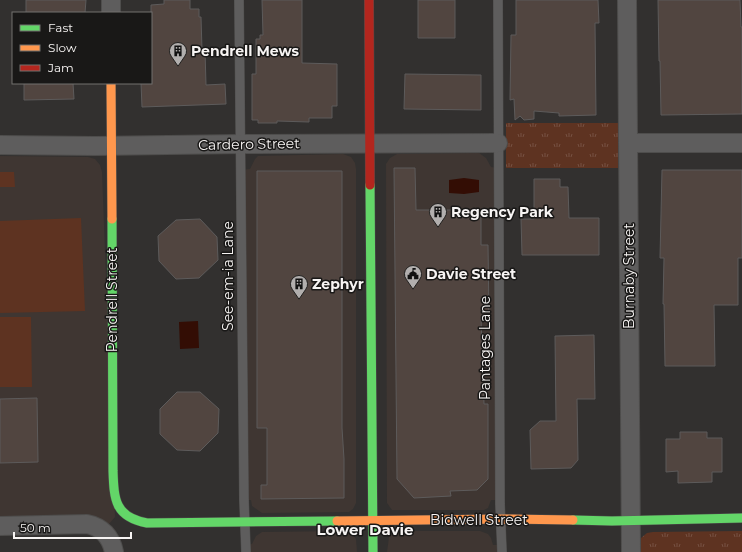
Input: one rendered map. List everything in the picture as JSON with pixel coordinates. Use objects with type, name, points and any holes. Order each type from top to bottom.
[{"type":"street","points":[[111,0],[111,12]]},
{"type":"street","points":[[369,0],[373,552]]},
{"type":"street","name":"Burnaby Street","points":[[627,0],[631,552]]},
{"type":"street","name":"Pendrell Street","points":[[111,84],[113,471],[115,499],[124,514]]},
{"type":"street","points":[[628,143],[742,142]]},
{"type":"street","name":"Cardero Street","points":[[0,145],[112,146],[498,143]]},
{"type":"street","name":"Bidwell Street","points":[[124,514],[134,521],[147,524],[501,519],[630,521],[742,518]]},
{"type":"street","points":[[0,526],[96,525],[105,533],[112,543],[114,552]]},
{"type":"lane","name":"See-em-ia Lane","points":[[239,0],[244,492],[246,552]]},
{"type":"lane","name":"Pantages Lane","points":[[498,0],[502,552]]},
{"type":"shaded area","points":[[479,153],[486,158],[491,167],[498,168],[500,500],[491,500],[488,508],[484,510],[392,510],[387,503],[386,164],[390,158],[397,154]]},
{"type":"shaded area","points":[[343,154],[351,157],[355,163],[356,169],[356,503],[353,509],[349,512],[262,513],[252,506],[251,500],[244,500],[241,170],[250,169],[258,156]]},
{"type":"shaded area","points":[[0,156],[88,157],[95,159],[100,165],[102,172],[115,517],[109,524],[96,517],[90,516],[0,517]]},
{"type":"shaded area","points":[[464,178],[479,180],[479,192],[464,194],[449,193],[449,180]]},
{"type":"shaded area","points":[[198,321],[199,348],[180,349],[179,322]]},
{"type":"shaded area","points":[[480,531],[488,534],[493,545],[502,545],[502,552],[387,552],[389,537],[394,532]]},
{"type":"shaded area","points":[[262,532],[351,532],[356,539],[357,552],[246,552],[246,545],[252,544],[256,536]]},
{"type":"green space","points":[[506,123],[618,123],[618,168],[506,168]]},
{"type":"green space","points":[[0,172],[14,172],[15,187],[0,187]]},
{"type":"green space","points":[[81,218],[85,311],[0,313],[0,221]]},
{"type":"green space","points":[[0,317],[31,317],[32,387],[0,387]]},
{"type":"green space","points":[[742,531],[742,552],[640,552],[641,538],[647,533]]},
{"type":"building","points":[[26,0],[86,0],[85,12],[26,12]]},
{"type":"building","name":"Pendrell Mews","points":[[164,0],[190,0],[190,9],[199,9],[199,17],[201,17],[202,50],[205,50],[206,85],[225,84],[226,104],[142,107],[141,84],[152,84],[151,5],[164,4]]},
{"type":"building","points":[[262,0],[302,0],[302,63],[337,64],[337,106],[332,106],[332,118],[309,118],[309,122],[277,121],[277,123],[258,123],[258,120],[252,120],[252,74],[256,74],[256,39],[260,39],[260,35],[263,35]]},
{"type":"building","points":[[418,0],[455,0],[455,38],[418,38]]},
{"type":"building","points":[[516,0],[598,0],[599,23],[595,23],[596,115],[559,116],[559,113],[534,111],[534,119],[524,120],[520,116],[515,120],[514,99],[510,100],[511,35],[516,35]]},
{"type":"building","points":[[658,0],[740,0],[742,27],[742,114],[661,115]]},
{"type":"building","points":[[405,74],[481,75],[481,110],[404,109]]},
{"type":"building","points":[[24,84],[73,84],[74,99],[24,100]]},
{"type":"building","points":[[394,168],[415,168],[416,210],[481,210],[481,245],[488,245],[489,317],[481,317],[484,404],[488,404],[488,479],[477,490],[450,491],[451,496],[414,498],[397,479]]},
{"type":"building","points":[[662,170],[742,170],[742,258],[738,258],[738,305],[714,305],[715,366],[665,366],[663,304],[664,258],[660,258]]},
{"type":"building","name":"Zephyr","points":[[257,171],[342,171],[342,428],[344,498],[261,499],[261,485],[267,485],[267,428],[257,428]]},
{"type":"building","points":[[534,179],[560,179],[560,187],[568,187],[569,218],[599,218],[599,255],[522,255],[521,219],[534,219]]},
{"type":"building","points":[[200,219],[217,237],[218,260],[199,278],[176,279],[159,261],[158,236],[176,220]]},
{"type":"building","points":[[594,335],[595,399],[577,399],[578,460],[571,468],[531,469],[530,430],[540,421],[556,421],[555,336]]},
{"type":"building","points":[[177,392],[200,392],[219,409],[218,433],[200,451],[177,450],[160,434],[160,409]]},
{"type":"building","points":[[37,398],[38,462],[0,463],[0,399]]},
{"type":"building","points":[[680,432],[707,432],[707,438],[722,438],[722,472],[712,472],[712,482],[678,483],[678,471],[666,472],[666,439],[680,439]]},
{"type":"traffic: fast","points":[[370,185],[373,552]]},
{"type":"traffic: fast","points":[[112,219],[113,471],[114,491],[118,506],[122,512],[136,520],[147,523],[337,521]]},
{"type":"traffic: fast","points":[[573,520],[612,521],[742,518]]},
{"type":"traffic: slow","points":[[111,84],[112,219]]},
{"type":"traffic: slow","points":[[337,521],[501,519],[573,520]]},
{"type":"traffic: jam","points":[[369,0],[370,185]]},
{"type":"place","name":"Pendrell Mews","points":[[178,66]]},
{"type":"place","name":"Regency Park","points":[[438,227]]},
{"type":"place","name":"Davie Street","points":[[413,289]]},
{"type":"place","name":"Zephyr","points":[[299,299]]},
{"type":"district","name":"Lower Davie","points":[[365,529]]}]
